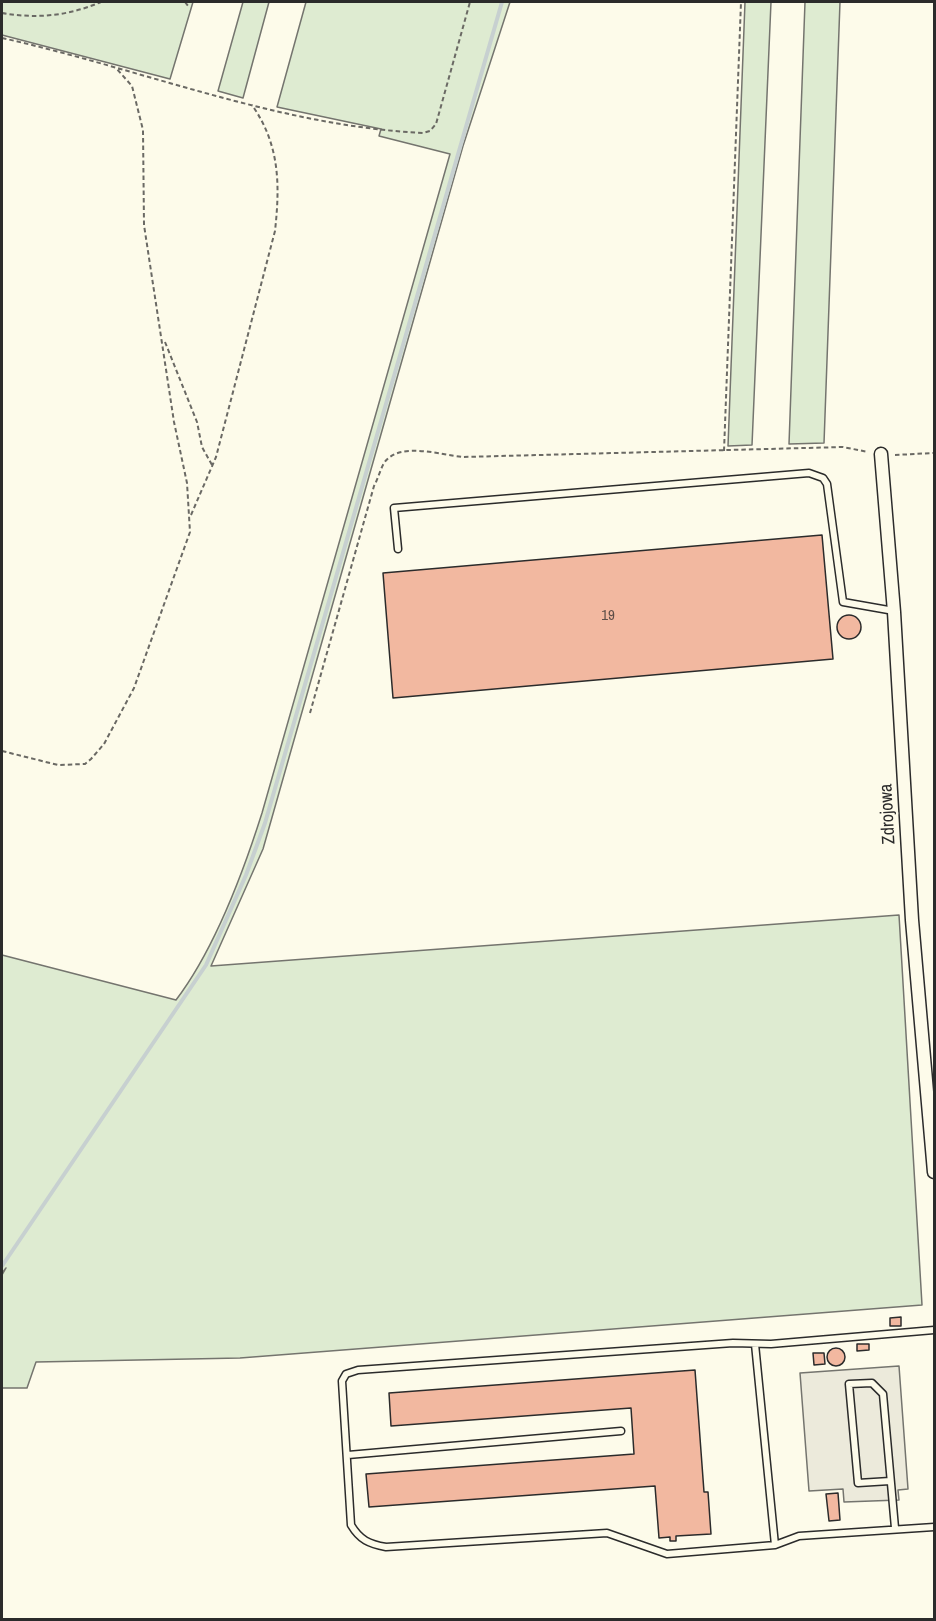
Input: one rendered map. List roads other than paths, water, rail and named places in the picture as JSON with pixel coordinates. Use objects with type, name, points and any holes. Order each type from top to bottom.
[{"type":"street","name":"Zdrojowa","points":[[881,454],[894,612],[912,920],[934,1172]]},
{"type":"lane","points":[[398,549],[394,508],[810,473],[823,478],[827,484],[843,602],[894,612]]},
{"type":"lane","points":[[934,1330],[358,1370],[346,1374],[342,1381],[351,1525],[358,1537],[371,1545],[386,1547],[607,1533],[667,1554],[775,1545],[799,1536],[934,1527]]},
{"type":"lane","points":[[755,1344],[775,1545]]},
{"type":"lane","points":[[890,1481],[858,1483],[849,1384],[872,1383],[883,1394],[895,1528]]},
{"type":"lane","points":[[348,1455],[621,1431]]},
{"type":"waterway","points":[[2,1266],[206,965],[246,875],[265,823],[502,2]]}]
